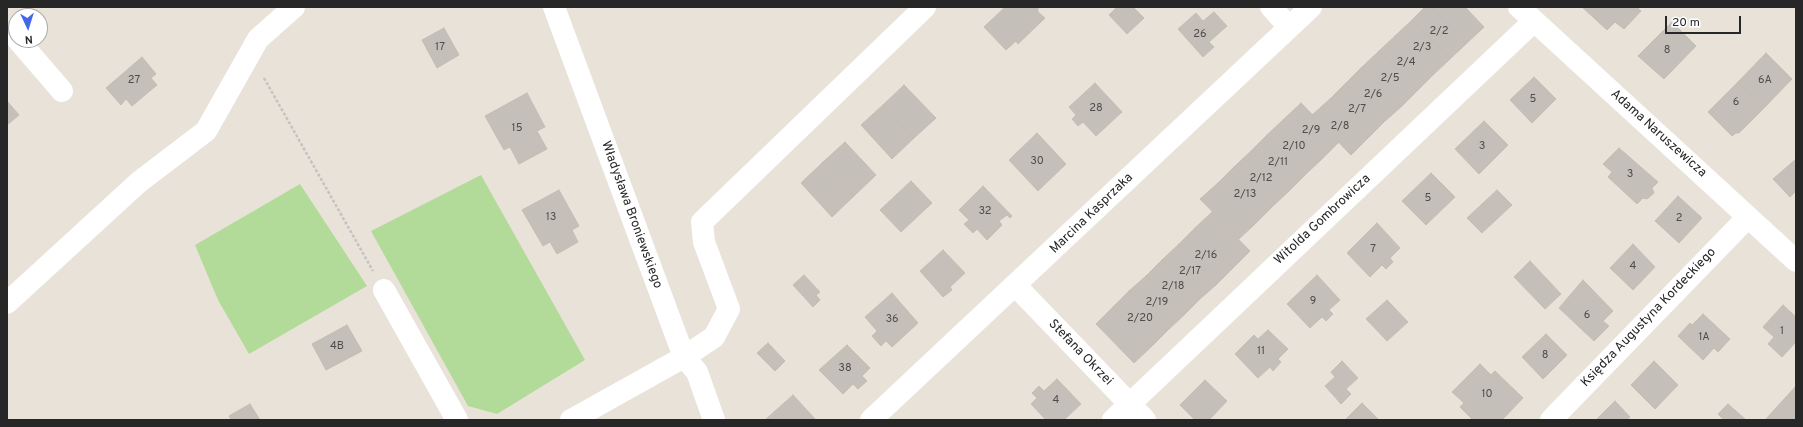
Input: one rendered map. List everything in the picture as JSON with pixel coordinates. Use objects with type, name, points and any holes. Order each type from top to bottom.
[{"type":"street","points":[[7,302],[140,182],[206,131],[258,39],[294,7]]},
{"type":"street","name":"Władysława Broniewskiego","points":[[554,7],[684,357],[697,372],[714,420]]},
{"type":"street","points":[[571,420],[684,357],[714,337],[729,309],[704,242],[702,222],[925,7]]},
{"type":"street","points":[[1270,7],[1289,27]]},
{"type":"street","name":"Marcina Kasprzaka","points":[[871,420],[1016,286],[1289,27],[1312,7]]},
{"type":"street","name":"Adama Naruszewicza","points":[[1526,14],[1796,261]]},
{"type":"street","name":"Witolda Gombrowicza","points":[[1113,420],[1526,14]]},
{"type":"street","points":[[25,48],[62,91]]},
{"type":"street","name":"Księdza Augustyna Kordeckiego","points":[[1551,420],[1748,216]]},
{"type":"street","name":"Stefana Okrzei","points":[[1016,286],[1144,420]]},
{"type":"street","points":[[384,290],[457,420]]},
{"type":"path","points":[[250,53],[384,290]]},
{"type":"green space","points":[[481,175],[585,360],[497,414],[468,406],[371,231]]},
{"type":"green space","points":[[300,184],[367,286],[249,354],[218,300],[195,245]]},
{"type":"building","points":[[1005,7],[1038,7],[1038,12],[1045,18],[1018,44],[1016,41],[1006,50],[984,27]]},
{"type":"building","points":[[1117,7],[1133,7],[1144,18],[1127,34],[1109,15]]},
{"type":"building","points":[[1425,7],[1431,7],[1466,44],[1450,59],[1412,20]]},
{"type":"building","points":[[1431,7],[1465,7],[1484,27],[1466,44]]},
{"type":"building","points":[[1582,7],[1637,7],[1641,11],[1624,29],[1615,22],[1607,30]]},
{"type":"building","points":[[1214,12],[1227,26],[1209,42],[1214,47],[1203,57],[1178,29],[1196,13],[1203,21]]},
{"type":"building","points":[[1412,20],[1450,59],[1433,75],[1395,36]]},
{"type":"building","points":[[1672,22],[1696,46],[1664,79],[1638,56]]},
{"type":"building","points":[[444,28],[459,55],[437,68],[422,40]]},
{"type":"building","points":[[1395,36],[1433,75],[1417,91],[1379,51]]},
{"type":"building","points":[[1379,51],[1417,91],[1401,107],[1362,67]]},
{"type":"building","points":[[1766,53],[1792,79],[1762,110],[1738,82]]},
{"type":"building","points":[[142,57],[156,74],[151,78],[157,85],[132,106],[126,99],[121,105],[106,88]]},
{"type":"building","points":[[1362,67],[1401,107],[1384,122],[1346,83]]},
{"type":"building","points":[[1534,77],[1556,99],[1532,123],[1510,100]]},
{"type":"building","points":[[1738,82],[1762,110],[1739,133],[1732,136],[1708,112]]},
{"type":"building","points":[[1095,83],[1122,112],[1096,136],[1083,122],[1078,126],[1072,119],[1076,115],[1069,107]]},
{"type":"building","points":[[1346,83],[1384,122],[1368,138],[1330,99]]},
{"type":"building","points":[[904,85],[936,118],[914,138],[883,105]]},
{"type":"building","points":[[527,93],[545,127],[537,131],[547,149],[519,164],[510,147],[504,150],[485,116]]},
{"type":"building","points":[[1330,99],[1368,138],[1351,155],[1312,115]]},
{"type":"building","points":[[7,101],[19,115],[7,125]]},
{"type":"building","points":[[1301,103],[1339,142],[1322,159],[1283,120]]},
{"type":"building","points":[[883,105],[914,138],[892,159],[861,125]]},
{"type":"building","points":[[1283,120],[1322,159],[1305,175],[1267,135]]},
{"type":"building","points":[[1484,121],[1508,145],[1479,174],[1455,149]]},
{"type":"building","points":[[1037,133],[1066,164],[1038,191],[1009,160]]},
{"type":"building","points":[[1267,135],[1305,175],[1289,191],[1251,151]]},
{"type":"building","points":[[845,142],[876,175],[854,196],[823,162]]},
{"type":"building","points":[[1619,148],[1658,182],[1652,188],[1654,193],[1647,199],[1643,198],[1637,204],[1608,177],[1612,172],[1603,164]]},
{"type":"building","points":[[1251,151],[1289,191],[1272,207],[1234,167]]},
{"type":"building","points":[[1796,159],[1796,191],[1790,197],[1773,179]]},
{"type":"building","points":[[823,162],[854,196],[832,217],[801,183]]},
{"type":"building","points":[[1234,167],[1272,207],[1256,223],[1218,183]]},
{"type":"building","points":[[1431,173],[1455,197],[1426,225],[1402,201]]},
{"type":"building","points":[[911,181],[932,203],[901,232],[880,210]]},
{"type":"building","points":[[1218,183],[1256,223],[1239,239],[1200,199]]},
{"type":"building","points":[[983,186],[1012,216],[1010,218],[1007,215],[999,221],[1002,225],[987,240],[977,229],[973,233],[964,224],[969,220],[959,210]]},
{"type":"building","points":[[559,190],[579,226],[572,230],[578,242],[557,254],[550,242],[543,246],[522,210]]},
{"type":"building","points":[[1497,190],[1512,205],[1482,233],[1467,218]]},
{"type":"building","points":[[1678,196],[1702,218],[1679,243],[1655,221]]},
{"type":"building","points":[[1212,212],[1250,251],[1233,268],[1195,228]]},
{"type":"building","points":[[1377,223],[1400,248],[1390,258],[1393,262],[1386,269],[1382,265],[1370,277],[1347,253]]},
{"type":"building","points":[[1195,228],[1233,268],[1217,284],[1179,244]]},
{"type":"building","points":[[1179,244],[1217,284],[1200,299],[1162,260]]},
{"type":"building","points":[[1633,244],[1655,267],[1633,290],[1610,268]]},
{"type":"building","points":[[943,250],[965,273],[950,287],[952,290],[943,297],[920,271]]},
{"type":"building","points":[[1162,260],[1200,299],[1184,315],[1146,276]]},
{"type":"building","points":[[1530,261],[1561,294],[1545,309],[1514,277]]},
{"type":"building","points":[[804,275],[820,292],[816,295],[820,300],[813,307],[793,285]]},
{"type":"building","points":[[1317,275],[1340,300],[1329,310],[1333,314],[1326,321],[1322,317],[1310,328],[1287,304]]},
{"type":"building","points":[[1146,276],[1184,315],[1167,331],[1129,291]]},
{"type":"building","points":[[1583,280],[1613,311],[1603,321],[1609,326],[1594,341],[1559,308]]},
{"type":"building","points":[[1129,291],[1167,331],[1151,347],[1113,307]]},
{"type":"building","points":[[892,293],[918,323],[892,347],[886,341],[881,346],[872,336],[877,331],[865,317]]},
{"type":"building","points":[[1387,300],[1408,322],[1387,341],[1366,319]]},
{"type":"building","points":[[1783,305],[1796,317],[1796,342],[1782,357],[1768,344],[1774,337],[1763,327]]},
{"type":"building","points":[[1113,307],[1151,347],[1134,363],[1096,324]]},
{"type":"building","points":[[1703,314],[1730,339],[1718,352],[1714,348],[1703,360],[1678,336],[1690,323],[1692,325]]},
{"type":"building","points":[[347,325],[362,351],[326,370],[312,344]]},
{"type":"building","points":[[1268,330],[1288,349],[1278,359],[1281,362],[1273,371],[1270,367],[1258,378],[1235,354],[1254,335],[1258,339]]},
{"type":"building","points":[[1546,334],[1567,355],[1543,379],[1522,357]]},
{"type":"building","points":[[768,343],[785,361],[775,371],[757,353]]},
{"type":"building","points":[[847,345],[870,368],[862,376],[867,381],[858,389],[853,384],[843,394],[819,370]]},
{"type":"building","points":[[1342,361],[1358,378],[1346,389],[1351,394],[1341,404],[1325,386],[1335,377],[1331,372]]},
{"type":"building","points":[[1654,361],[1678,385],[1655,409],[1631,385]]},
{"type":"building","points":[[1480,364],[1491,375],[1495,371],[1523,398],[1502,420],[1473,420],[1460,407],[1464,403],[1452,392]]},
{"type":"building","points":[[1057,379],[1081,404],[1065,419],[1066,420],[1046,420],[1031,404],[1037,398],[1032,393],[1039,386],[1044,391]]},
{"type":"building","points":[[1205,380],[1227,401],[1209,420],[1195,420],[1180,405]]},
{"type":"building","points":[[1796,386],[1796,417],[1793,420],[1765,420]]},
{"type":"building","points":[[793,395],[816,420],[765,420]]},
{"type":"building","points":[[1615,401],[1630,417],[1627,420],[1596,420]]},
{"type":"building","points":[[1362,403],[1379,420],[1345,420]]},
{"type":"building","points":[[250,404],[260,420],[231,420],[229,416]]},
{"type":"building","points":[[1728,404],[1745,419],[1724,420],[1718,414]]}]
